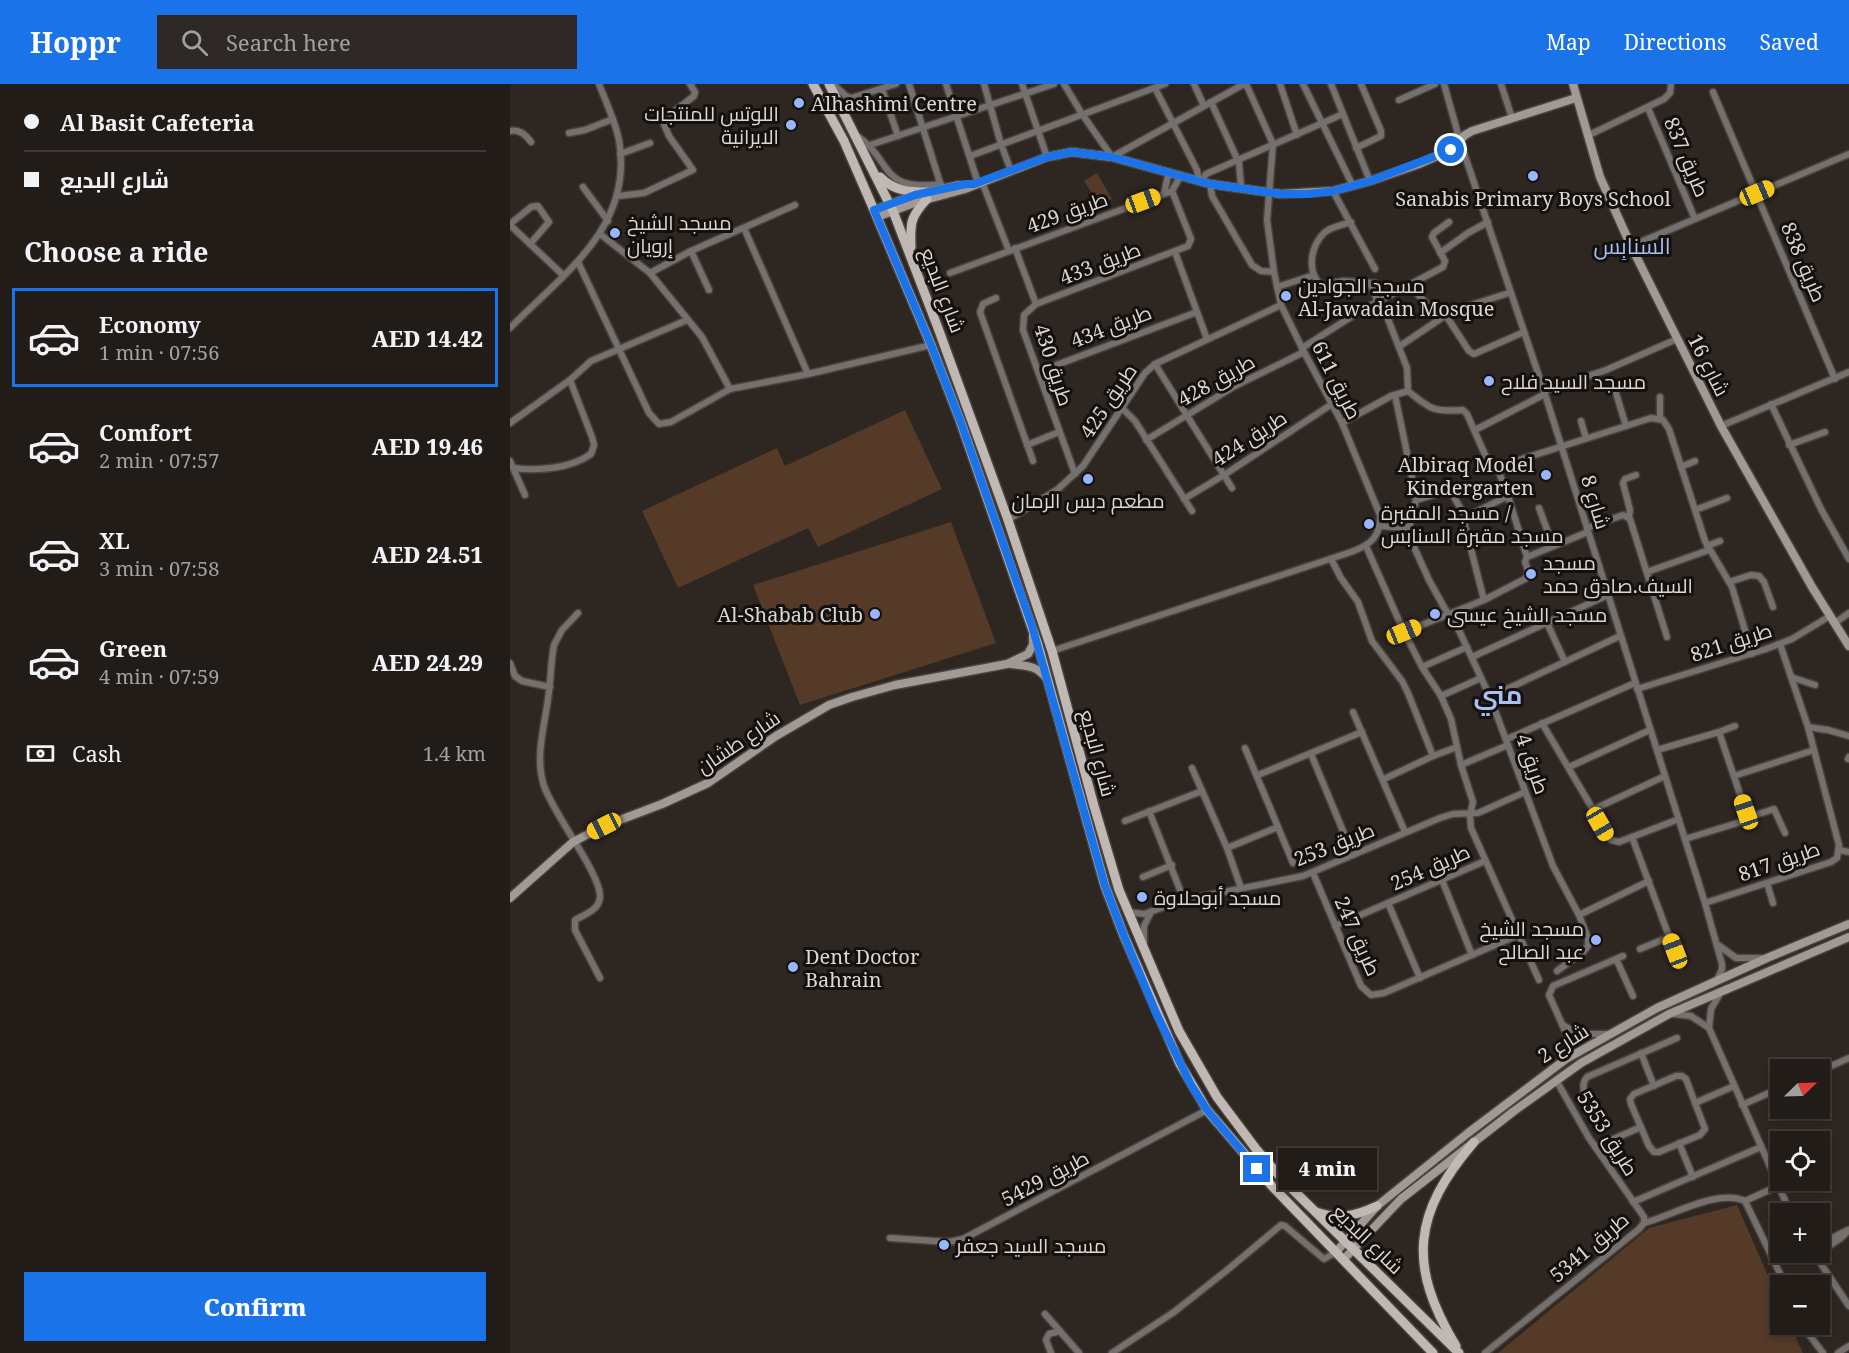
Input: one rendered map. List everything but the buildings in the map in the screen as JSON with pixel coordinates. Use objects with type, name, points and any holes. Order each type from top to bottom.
[{"type":"main road","name":"شارع البديع","points":[[813,84],[844,141],[876,214],[960,420],[1032,626],[1086,821],[1113,908],[1175,1054],[1207,1110],[1293,1210],[1340,1255],[1433,1353]]},
{"type":"main road","name":"شارع البديع","points":[[831,84],[891,207],[912,256],[1008,520],[1052,651],[1109,859],[1128,911],[1179,1030],[1217,1097],[1256,1149],[1314,1212],[1460,1353]]},
{"type":"main road","points":[[873,171],[885,183],[895,188],[927,196],[912,220],[910,231],[912,256]]},
{"type":"main road","points":[[1460,1353],[1430,1296],[1426,1278],[1425,1228],[1435,1197],[1453,1168],[1474,1142]]},
{"type":"main road","points":[[1314,1212],[1342,1218],[1360,1214],[1377,1206]]},
{"type":"street","points":[[510,328],[578,261],[608,221],[618,196],[620,154],[613,119],[599,84]]},
{"type":"street","points":[[618,196],[644,194],[693,170],[669,136],[664,124],[668,116],[694,96],[695,92],[690,84]]},
{"type":"street","points":[[831,84],[851,98],[896,84]]},
{"type":"street","points":[[909,84],[941,187]]},
{"type":"street","points":[[946,84],[978,183],[1012,249]]},
{"type":"street","points":[[984,84],[1011,171]]},
{"type":"street","points":[[1022,84],[1047,157]]},
{"type":"street","points":[[870,145],[1054,84]]},
{"type":"street","points":[[1064,84],[1112,157]]},
{"type":"street","points":[[970,156],[1165,84]]},
{"type":"street","points":[[1194,84],[1204,106]]},
{"type":"street","points":[[1112,157],[1245,84]]},
{"type":"street","name":"طريق 611","points":[[1245,84],[1273,144],[1267,220],[1281,305],[1342,423],[1380,515],[1380,526]]},
{"type":"street","points":[[1280,84],[1297,135]]},
{"type":"street","points":[[1330,84],[1370,181]]},
{"type":"street","points":[[1356,148],[1382,136],[1382,131],[1361,84]]},
{"type":"street","points":[[1400,100],[1435,84]]},
{"type":"street","name":"شارع 8","points":[[1444,84],[1460,141],[1544,393],[1705,903],[1722,964],[1717,981]]},
{"type":"street","points":[[1501,84],[1512,118]]},
{"type":"street","name":"شارع 16","points":[[1573,84],[1587,136],[1608,197],[1631,246],[1721,426],[1849,646]]},
{"type":"street","points":[[1587,136],[1667,97],[1671,84]]},
{"type":"street","points":[[1306,85],[1353,186]]},
{"type":"street","points":[[882,88],[898,136]]},
{"type":"street","points":[[1155,88],[1197,170],[1252,265],[1261,271],[1274,272]]},
{"type":"street","name":"طريق 838","points":[[1713,92],[1835,379]]},
{"type":"street","points":[[876,214],[927,196],[965,189],[1047,157],[1072,152],[1112,157],[1204,182],[1281,194],[1334,191],[1370,181],[1451,150],[1472,131],[1576,98]]},
{"type":"street","points":[[1211,102],[1238,160],[1241,170],[1241,187]]},
{"type":"street","name":"طريق 837","points":[[1648,108],[1695,219]]},
{"type":"street","points":[[1204,182],[1206,174],[1343,114]]},
{"type":"street","points":[[569,133],[585,130],[613,119]]},
{"type":"street","points":[[510,131],[519,131],[531,142]]},
{"type":"street","points":[[856,135],[870,145],[885,169],[896,180],[915,186],[941,187],[978,183]]},
{"type":"street","points":[[620,154],[650,143]]},
{"type":"street","name":"طريق 837","points":[[1631,246],[1849,154]]},
{"type":"street","points":[[1164,193],[1169,172]]},
{"type":"street","points":[[1181,175],[1173,191],[1191,239],[1188,246],[1175,252],[1207,339]]},
{"type":"street","points":[[583,187],[608,221]]},
{"type":"street","points":[[927,196],[941,187]]},
{"type":"street","name":"طريق 429","points":[[950,273],[1173,191]]},
{"type":"street","points":[[1334,191],[1375,269]]},
{"type":"street","points":[[650,273],[692,251],[795,205]]},
{"type":"street","points":[[530,244],[549,222],[538,206],[531,207],[510,224],[530,244],[563,275]]},
{"type":"street","points":[[1351,222],[1324,233],[1312,257],[1314,275],[1321,285],[1343,281],[1373,283],[1400,346],[1407,368],[1408,391],[1426,406],[1438,411],[1463,410],[1467,414],[1486,457],[1497,466],[1527,557],[1525,562],[1529,573],[1526,579],[1484,600],[1404,632]]},
{"type":"street","points":[[1449,222],[1432,236],[1440,253],[1488,222]]},
{"type":"street","points":[[744,228],[808,374]]},
{"type":"street","points":[[600,234],[650,273],[702,337],[730,389]]},
{"type":"street","name":"طريق 429","points":[[1012,249],[1036,304]]},
{"type":"street","points":[[692,251],[709,290]]},
{"type":"street","name":"طريق 433","points":[[1036,304],[1175,252]]},
{"type":"street","name":"طريق 428","points":[[1146,440],[1235,386],[1303,350],[1362,310],[1443,267],[1445,263],[1440,253]]},
{"type":"street","points":[[578,261],[649,413],[659,424],[671,422],[730,389],[808,374],[931,345]]},
{"type":"street","points":[[1277,287],[1314,275]]},
{"type":"street","points":[[1410,286],[1442,316],[1469,351],[1474,354],[1524,332]]},
{"type":"street","points":[[1400,346],[1442,316],[1509,293]]},
{"type":"street","points":[[996,298],[983,304],[980,312],[1033,461]]},
{"type":"street","name":"طريق 430","points":[[1036,304],[1024,315],[1022,326],[1074,474]]},
{"type":"street","name":"طريق 425","points":[[1008,520],[1058,489],[1083,466],[1145,373],[1155,364],[1281,305]]},
{"type":"street","name":"طريق 434","points":[[1038,372],[1197,312]]},
{"type":"street","points":[[510,423],[570,380],[591,361],[687,320]]},
{"type":"street","points":[[1475,430],[1544,393],[1616,366],[1677,339]]},
{"type":"street","points":[[1155,364],[1232,488]]},
{"type":"street","points":[[1721,426],[1849,372]]},
{"type":"street","points":[[512,464],[534,469],[566,465],[591,454],[594,445],[592,437],[570,380]]},
{"type":"street","points":[[1342,423],[1395,395],[1408,391]]},
{"type":"street","points":[[1616,393],[1626,426]]},
{"type":"street","points":[[1052,651],[1366,546],[1380,526],[1409,528],[1416,500],[1395,395]]},
{"type":"street","points":[[1660,398],[1660,419]]},
{"type":"street","name":"طريق 424","points":[[1184,499],[1332,404]]},
{"type":"street","points":[[1771,404],[1821,509],[1849,559]]},
{"type":"street","points":[[1122,408],[1132,417],[1192,511]]},
{"type":"street","points":[[1497,466],[1651,418],[1660,419],[1667,426],[1708,548],[1729,582],[1752,654]]},
{"type":"street","points":[[1581,421],[1586,438]]},
{"type":"street","points":[[1027,445],[1059,432]]},
{"type":"street","points":[[1789,445],[1825,432]]},
{"type":"street","points":[[1681,467],[1695,461]]},
{"type":"street","points":[[512,464],[525,495]]},
{"type":"street","points":[[1636,475],[1625,479],[1623,483],[1630,510],[1629,517],[1667,637]]},
{"type":"street","points":[[1416,500],[1450,490],[1453,493],[1466,518],[1464,526],[1484,600]]},
{"type":"street","points":[[1466,518],[1508,496]]},
{"type":"street","points":[[1695,510],[1727,498]]},
{"type":"street","points":[[1539,508],[1553,546]]},
{"type":"street","points":[[1527,557],[1621,516],[1629,517]]},
{"type":"street","name":"طريق 4","points":[[1409,528],[1414,547],[1429,580],[1482,678],[1553,866],[1579,915],[1588,938],[1583,952],[1557,971]]},
{"type":"street","points":[[1647,572],[1720,541]]},
{"type":"street","points":[[1366,546],[1404,632],[1422,667],[1441,696],[1450,719],[1473,802],[1470,815],[1471,828],[1539,980]]},
{"type":"street","points":[[1331,559],[1358,602],[1372,641],[1408,693],[1433,756]]},
{"type":"street","points":[[1729,582],[1751,575],[1759,576],[1763,580],[1773,608]]},
{"type":"street","points":[[1472,657],[1608,595]]},
{"type":"street","points":[[578,612],[562,630],[554,645],[540,753],[544,786],[600,891],[599,904],[575,920],[574,924],[600,978]]},
{"type":"street","name":"طريق 821","points":[[1461,765],[1542,723],[1636,686],[1752,654],[1849,613]]},
{"type":"street","points":[[1547,623],[1565,662]]},
{"type":"street","points":[[1007,664],[1028,654],[1031,650],[1034,639],[1032,626]]},
{"type":"street","points":[[1490,697],[1620,636]]},
{"type":"street","name":"طريق 817","points":[[1705,903],[1831,862],[1837,858],[1839,850],[1808,727],[1780,644]]},
{"type":"street","points":[[1422,667],[1467,647]]},
{"type":"street","points":[[510,663],[512,675],[522,681],[550,687]]},
{"type":"street","points":[[1007,664],[1038,669],[1049,682]]},
{"type":"street","name":"شارع طشان","points":[[510,898],[573,842],[604,826],[683,796],[708,783],[776,735],[829,705],[895,685],[1007,664]]},
{"type":"street","points":[[1791,677],[1815,685]]},
{"type":"street","points":[[1441,696],[1482,678]]},
{"type":"street","points":[[1353,712],[1384,779],[1405,832]]},
{"type":"street","points":[[1542,723],[1608,837],[1615,843],[1679,819]]},
{"type":"street","points":[[1657,750],[1735,726]]},
{"type":"street","points":[[1808,727],[1849,736]]},
{"type":"street","points":[[1569,767],[1650,730]]},
{"type":"street","points":[[1258,775],[1362,732]]},
{"type":"street","points":[[1719,732],[1746,818]]},
{"type":"street","points":[[1384,779],[1457,747]]},
{"type":"street","points":[[1245,748],[1293,863]]},
{"type":"street","points":[[1734,776],[1814,750]]},
{"type":"street","points":[[1311,754],[1353,855]]},
{"type":"street","points":[[1192,768],[1227,848],[1241,888]]},
{"type":"street","points":[[1592,810],[1665,776]]},
{"type":"street","points":[[1125,821],[1202,791]]},
{"type":"street","name":"طريق 253","points":[[1128,911],[1140,915],[1184,900],[1289,880],[1313,873],[1446,815],[1470,815],[1525,792]]},
{"type":"street","points":[[1685,839],[1774,809],[1785,833]]},
{"type":"street","points":[[1149,811],[1184,900]]},
{"type":"street","points":[[1227,848],[1278,827]]},
{"type":"street","points":[[1632,837],[1680,966]]},
{"type":"street","points":[[1839,850],[1849,852]]},
{"type":"street","name":"طريق 254","points":[[1335,926],[1485,861]]},
{"type":"street","points":[[1143,877],[1172,865]]},
{"type":"street","name":"طريق 247","points":[[1313,873],[1366,992],[1378,995],[1518,935]]},
{"type":"street","points":[[1442,880],[1472,955]]},
{"type":"street","points":[[1579,915],[1649,881]]},
{"type":"street","points":[[1767,883],[1773,903]]},
{"type":"street","name":"طريق 254","points":[[1388,903],[1420,978]]},
{"type":"street","points":[[1145,950],[1144,926],[1151,912]]},
{"type":"street","name":"شارع 2","points":[[1349,1246],[1377,1206],[1566,1059],[1657,1008],[1849,924]]},
{"type":"street","points":[[1640,950],[1669,937]]},
{"type":"street","name":"شارع 2","points":[[1340,1255],[1401,1199],[1474,1142],[1556,1080],[1607,1047],[1669,1014],[1849,937]]},
{"type":"street","points":[[1717,943],[1736,957],[1767,958]]},
{"type":"street","points":[[1566,1059],[1568,1041],[1550,990],[1553,986],[1623,956]]},
{"type":"street","points":[[1615,960],[1633,996]]},
{"type":"street","points":[[1721,992],[1712,1009],[1709,1028],[1770,1168]]},
{"type":"street","points":[[1669,1014],[1691,1016],[1709,1028]]},
{"type":"street","points":[[1562,1025],[1578,1034],[1608,1034]]},
{"type":"street","points":[[1593,1112],[1583,1089],[1585,1080],[1677,1038]]},
{"type":"street","points":[[1641,1053],[1654,1086]]},
{"type":"street","points":[[1830,1067],[1849,1058]]},
{"type":"street","points":[[1677,1075],[1686,1079],[1695,1102],[1705,1130],[1700,1135],[1654,1152],[1650,1149],[1630,1099],[1634,1094],[1677,1075]]},
{"type":"street","name":"طريق 5353","points":[[1556,1080],[1595,1147],[1633,1202]]},
{"type":"street","points":[[1695,1102],[1734,1086]]},
{"type":"street","points":[[1742,1105],[1770,1092]]},
{"type":"street","name":"طريق 5429","points":[[890,1238],[949,1242],[963,1239],[1207,1110]]},
{"type":"street","points":[[1595,1147],[1641,1127]]},
{"type":"street","points":[[1679,1143],[1693,1177]]},
{"type":"street","name":"طريق 5341","points":[[1485,1353],[1640,1229],[1644,1223],[1644,1217],[1633,1202],[1761,1148]]},
{"type":"street","points":[[1745,1201],[1770,1190]]},
{"type":"street","points":[[1644,1223],[1715,1198],[1738,1198],[1745,1201],[1781,1275]]},
{"type":"street","points":[[1112,1353],[1174,1312],[1281,1225],[1324,1259],[1340,1255]]},
{"type":"street","points":[[1830,1239],[1849,1230],[1830,1245]]},
{"type":"street","points":[[1823,1263],[1849,1306]]},
{"type":"street","points":[[1045,1314],[1079,1353]]},
{"type":"street","points":[[1051,1353],[1046,1340],[1049,1334],[1060,1331]]},
{"type":"street","points":[[1809,1335],[1823,1353]]},
{"type":"street","points":[[1838,1353],[1849,1346]]},
{"type":"shaded area","points":[[1097,173],[1112,199],[1100,206],[1084,181]]},
{"type":"shaded area","points":[[905,410],[942,489],[818,547],[808,528],[678,588],[642,511],[777,448],[785,466]]},
{"type":"shaded area","name":"Al-Shabab Club","points":[[951,522],[996,643],[800,705],[753,585]]},
{"type":"shaded area","points":[[1737,1205],[1770,1280],[1770,1335],[1795,1335],[1803,1353],[1498,1353],[1649,1228]]},
{"type":"place","name":"Alhashimi Centre","points":[[799,103]]},
{"type":"place","name":"اللوتس للمنتجات الايرانية","points":[[791,125]]},
{"type":"place","name":"Sanabis Primary Boys School","points":[[1533,176]]},
{"type":"place","name":"مسجد الشيخ إرويان","points":[[615,233]]},
{"type":"place","name":"مسجد الجوادين Al-Jawadain Mosque","points":[[1286,296]]},
{"type":"place","name":"مسجد السيد فلاح","points":[[1489,381]]},
{"type":"place","name":"Albiraq Model Kindergarten","points":[[1546,475]]},
{"type":"place","name":"مطعم دبس الرمان","points":[[1088,479]]},
{"type":"place","name":"مسجد المقبرة / مسجد مقبرة السنابس","points":[[1369,524]]},
{"type":"place","name":"مسجد السيف.صادق حمد","points":[[1531,574]]},
{"type":"place","name":"Al-Shabab Club","points":[[875,614]]},
{"type":"place","name":"مسجد الشيخ عيسى","points":[[1435,614]]},
{"type":"place","name":"مسجد أبوحلاوة","points":[[1142,897]]},
{"type":"place","name":"مسجد الشيخ عبد الصالح","points":[[1596,940]]},
{"type":"place","name":"Dent Doctor Bahrain","points":[[793,967]]},
{"type":"place","name":"مسجد السيد جعفر","points":[[944,1245]]},
{"type":"district","name":"السنابِس","points":[[1632,245]]},
{"type":"district","name":"مني","points":[[1498,694]]},
{"type":"route","points":[[1257,1169],[1207,1110],[1191,1085],[1156,1013],[1124,936],[1105,886],[1032,626],[960,420],[874,210],[915,195],[974,184],[1047,157],[1072,152],[1112,157],[1210,184],[1281,194],[1308,194],[1334,191],[1370,181],[1451,150]]}]
